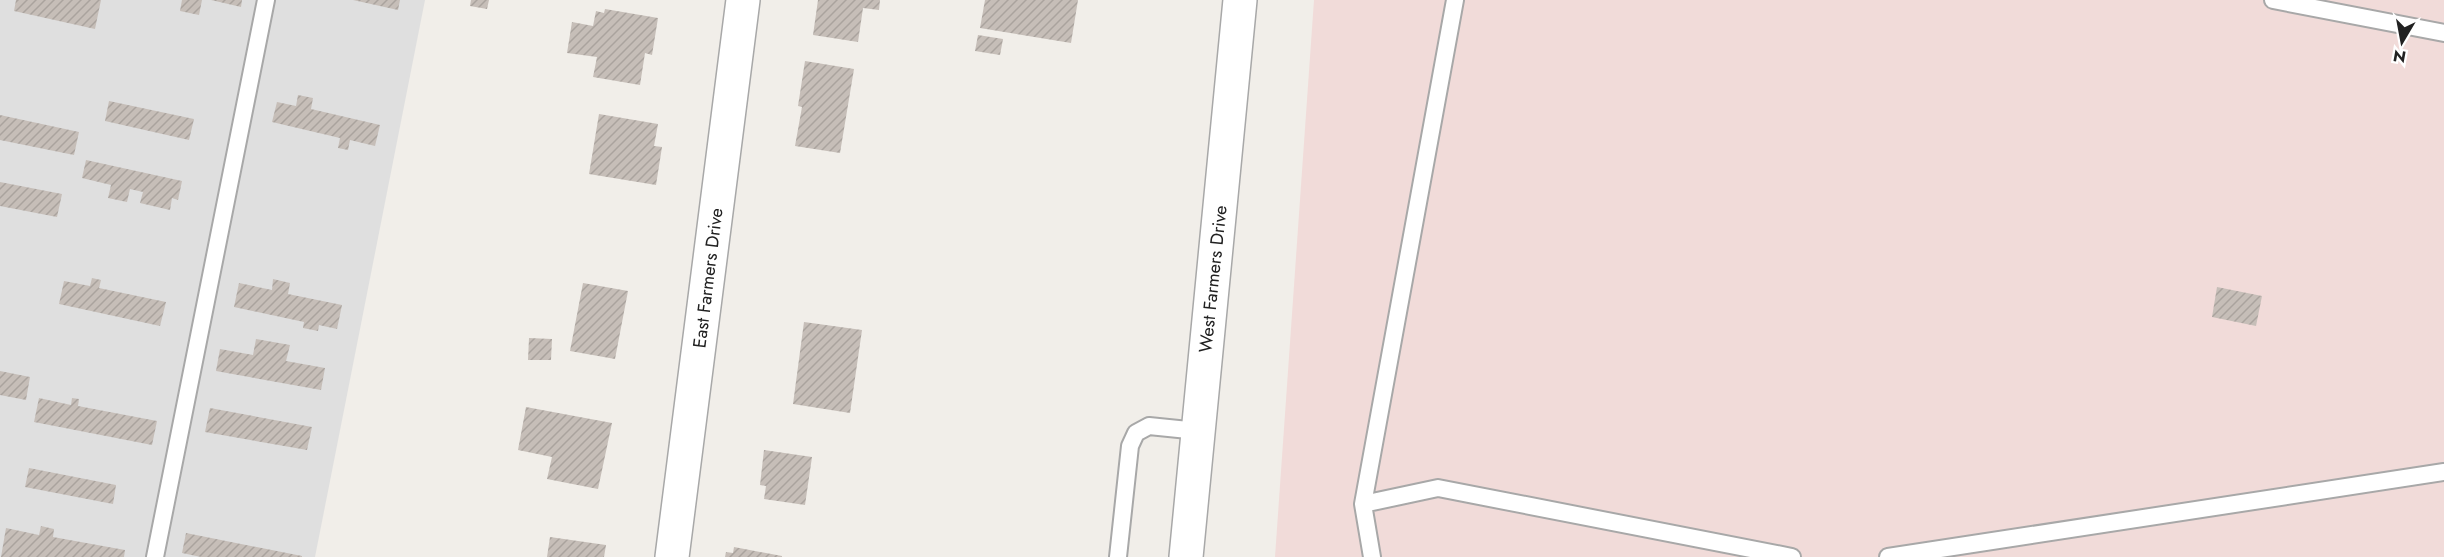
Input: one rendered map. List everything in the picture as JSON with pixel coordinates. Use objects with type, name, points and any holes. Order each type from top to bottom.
[{"type":"street","name":"East Farmers Drive","points":[[672,557],[743,0]]},
{"type":"street","name":"West Farmers Drive","points":[[1186,557],[1240,0]]},
{"type":"lane","points":[[155,557],[266,0]]},
{"type":"lane","points":[[1372,557],[1363,504],[1455,0]]},
{"type":"lane","points":[[2273,0],[2444,33]]},
{"type":"lane","points":[[1118,557],[1130,446],[1136,433],[1149,426],[1198,431]]},
{"type":"lane","points":[[1888,557],[2444,472]]},
{"type":"lane","points":[[1363,504],[1438,488],[1792,557]]},
{"type":"shaded area","points":[[0,0],[425,0],[315,557],[0,557]]},
{"type":"shaded area","points":[[1314,0],[2444,0],[2444,557],[1275,557]]},
{"type":"building","points":[[16,0],[101,0],[95,29],[14,11]]},
{"type":"building","points":[[182,0],[202,0],[199,15],[180,11]]},
{"type":"building","points":[[211,0],[242,0],[241,7]]},
{"type":"building","points":[[353,0],[400,0],[398,10]]},
{"type":"building","points":[[471,0],[489,0],[487,9],[470,6]]},
{"type":"building","points":[[818,0],[880,0],[879,10],[863,8],[858,42],[813,35]]},
{"type":"building","points":[[985,0],[1078,0],[1071,43],[980,28]]},
{"type":"building","points":[[605,9],[658,18],[652,55],[645,53],[640,85],[593,77],[597,57],[567,53],[572,22],[593,26],[596,11],[604,13]]},
{"type":"building","points":[[978,35],[1003,39],[1000,55],[975,51]]},
{"type":"building","points":[[805,61],[854,69],[840,153],[795,146],[802,107],[798,106]]},
{"type":"building","points":[[298,95],[313,98],[311,109],[380,125],[375,146],[350,140],[348,150],[338,148],[340,138],[272,122],[277,102],[296,106]]},
{"type":"building","points":[[109,101],[194,119],[189,140],[105,121]]},
{"type":"building","points":[[599,114],[658,124],[654,146],[662,147],[656,185],[589,174]]},
{"type":"building","points":[[0,115],[79,132],[74,155],[0,140]]},
{"type":"building","points":[[86,160],[182,181],[178,200],[172,198],[170,210],[140,203],[143,192],[130,189],[127,202],[108,198],[111,185],[82,178]]},
{"type":"building","points":[[0,182],[62,194],[57,217],[0,206]]},
{"type":"building","points":[[92,278],[101,280],[99,288],[166,302],[160,326],[59,304],[64,281],[90,286]]},
{"type":"building","points":[[273,279],[290,283],[288,294],[342,305],[337,329],[319,325],[318,331],[303,328],[304,322],[234,307],[239,283],[272,290]]},
{"type":"building","points":[[583,283],[628,291],[615,359],[570,351]]},
{"type":"building","points":[[2217,287],[2262,296],[2256,326],[2212,317]]},
{"type":"building","points":[[804,322],[862,330],[850,413],[793,404]]},
{"type":"building","points":[[529,338],[552,339],[551,360],[528,360]]},
{"type":"building","points":[[256,339],[290,345],[286,361],[325,368],[321,390],[216,371],[220,349],[253,355]]},
{"type":"building","points":[[0,371],[30,377],[26,400],[0,395]]},
{"type":"building","points":[[39,398],[71,405],[72,398],[79,399],[78,406],[157,421],[152,445],[34,422]]},
{"type":"building","points":[[526,407],[612,423],[598,489],[547,479],[552,457],[518,450]]},
{"type":"building","points":[[210,408],[312,427],[307,450],[205,432]]},
{"type":"building","points":[[764,450],[812,457],[805,505],[764,499],[766,486],[760,485]]},
{"type":"building","points":[[29,468],[116,485],[113,504],[25,487]]},
{"type":"building","points":[[41,526],[54,529],[53,537],[125,550],[124,557],[1,557],[6,528],[39,535]]},
{"type":"building","points":[[186,533],[302,557],[201,557],[182,553]]},
{"type":"building","points":[[550,537],[606,545],[604,557],[547,557]]},
{"type":"building","points":[[734,547],[782,557],[725,557],[726,552],[733,553]]}]
